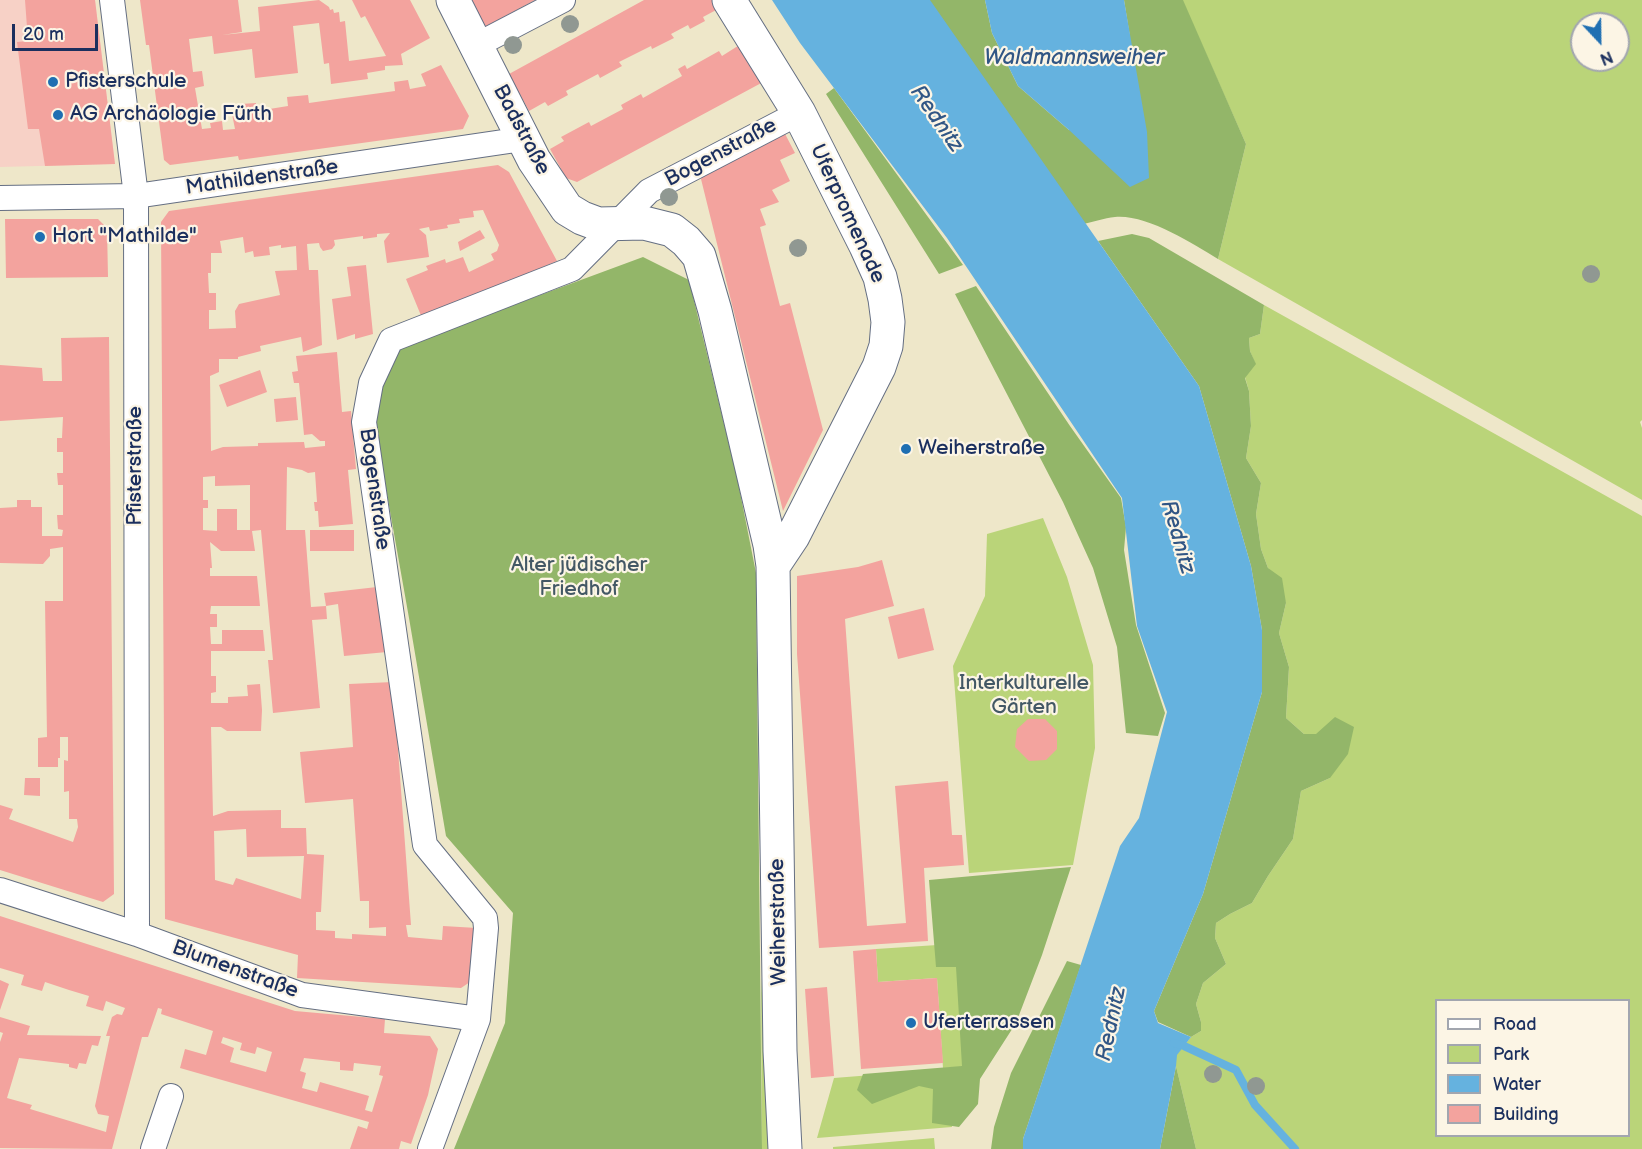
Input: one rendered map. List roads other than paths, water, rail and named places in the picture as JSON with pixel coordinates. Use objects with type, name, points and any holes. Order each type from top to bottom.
[{"type":"street","name":"Pfisterstraße","points":[[112,0],[136,196],[137,934]]},
{"type":"street","name":"Badstraße","points":[[453,0],[534,160],[567,209],[598,224],[619,222]]},
{"type":"street","points":[[477,45],[563,0]]},
{"type":"street","name":"Uferpromenade","points":[[729,0],[799,112],[866,246],[880,277],[888,322],[886,346],[879,367],[793,536],[773,566]]},
{"type":"street","name":"Bogenstraße","points":[[430,1149],[477,1019],[486,928],[485,918],[425,844],[364,422],[370,383],[391,340],[572,269],[649,191],[799,112]]},
{"type":"street","name":"Mathildenstraße","points":[[0,198],[136,196],[523,139]]},
{"type":"street","name":"Weiherstraße","points":[[619,222],[644,223],[672,230],[699,256],[715,311],[770,545],[773,566],[780,1051],[785,1149]]},
{"type":"street","name":"Blumenstraße","points":[[0,890],[137,934],[302,995],[477,1019]]},
{"type":"street","points":[[153,1149],[171,1096]]},
{"type":"water","name":"Rednitz","points":[[772,0],[930,0],[1199,386],[1251,566],[1262,630],[1262,692],[1203,894],[1154,1011],[1158,1023],[1191,1037],[1177,1055],[1160,1149],[1023,1149],[1023,1139],[1120,846],[1139,818],[1167,712],[1137,626],[1122,498],[947,238],[800,43]]},
{"type":"water","name":"Waldmannsweiher","points":[[985,0],[1124,0],[1147,132],[1149,178],[1130,187],[1018,86],[992,33]]},
{"type":"waterway","points":[[1174,1043],[1236,1070],[1255,1105],[1295,1149]]},
{"type":"place","name":"Pfisterschule","points":[[53,82]]},
{"type":"place","name":"AG Archäologie Fürth","points":[[58,115]]},
{"type":"place","name":"Hort \"Mathilde\"","points":[[40,237]]},
{"type":"place","name":"Weiherstraße","points":[[906,449]]},
{"type":"place","name":"Uferterrassen","points":[[911,1023]]},
{"type":"park label","name":"Alter jüdischer Friedhof","points":[[579,578]]},
{"type":"park label","name":"Interkulturelle Gärten","points":[[1024,696]]}]
